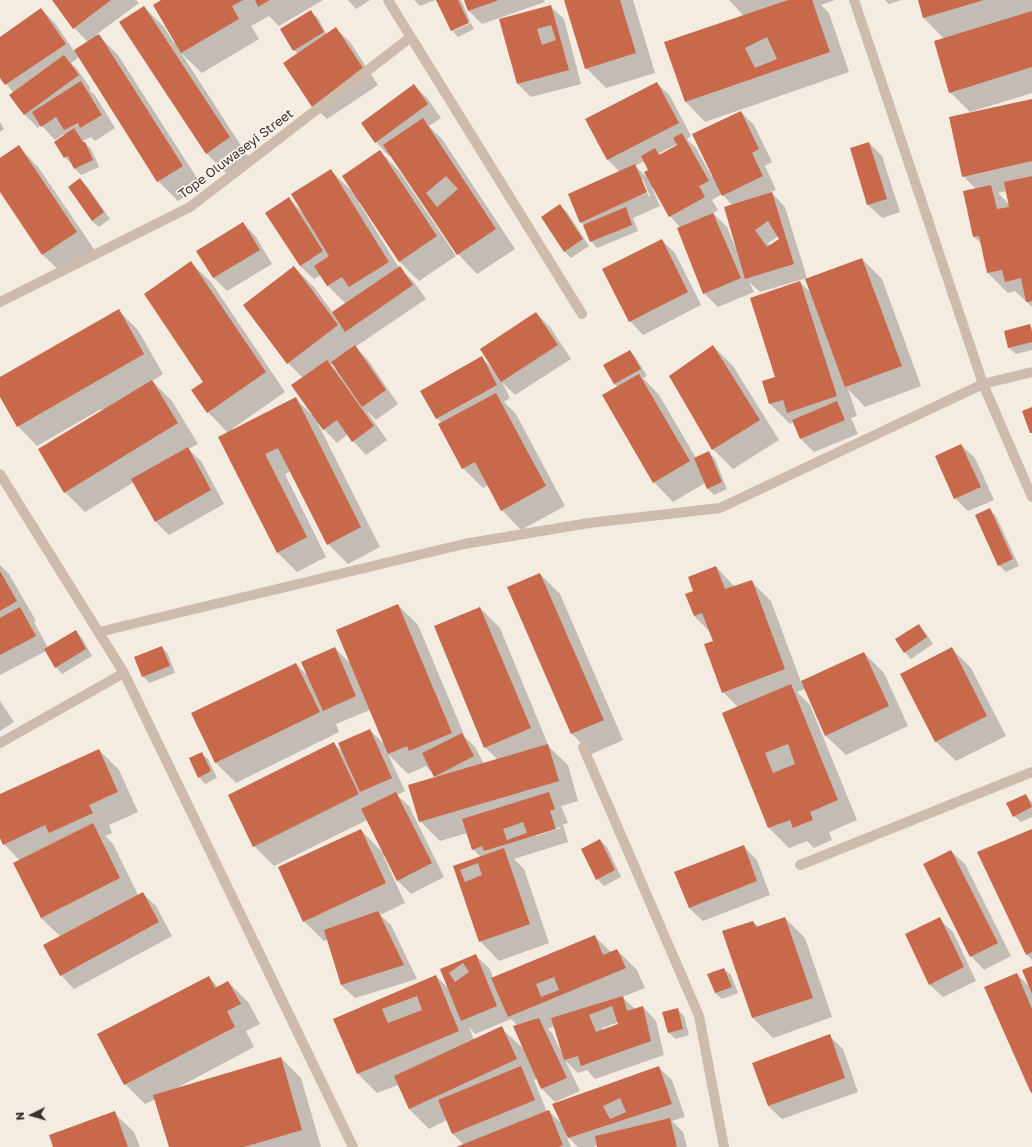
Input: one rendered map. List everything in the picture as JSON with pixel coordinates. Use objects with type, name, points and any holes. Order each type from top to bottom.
[{"type":"street","points":[[388,0],[582,314]]},
{"type":"street","points":[[854,0],[983,384],[1032,498]]},
{"type":"street","name":"Tope Oluwaseyi Street","points":[[0,302],[190,207],[411,37]]},
{"type":"street","points":[[99,632],[464,544],[589,523],[720,508],[983,384],[1032,372]]},
{"type":"street","points":[[0,474],[124,673],[353,1147]]},
{"type":"street","points":[[0,743],[124,673]]},
{"type":"street","points":[[583,747],[700,1016],[724,1147]]},
{"type":"street","points":[[800,865],[1032,772]]},
{"type":"building","points":[[52,0],[111,0],[73,29]]},
{"type":"building","points":[[161,0],[243,0],[232,6],[239,19],[181,53],[153,5]]},
{"type":"building","points":[[255,0],[270,0],[258,7]]},
{"type":"building","points":[[436,0],[458,0],[469,23],[451,31]]},
{"type":"building","points":[[464,0],[499,0],[468,11]]},
{"type":"building","points":[[564,0],[620,0],[636,53],[585,69]]},
{"type":"building","points":[[788,0],[812,0],[830,52],[685,102],[664,42]],"holes":[[[767,37],[777,59],[755,68],[745,48]]]},
{"type":"building","points":[[918,0],[984,0],[923,18]]},
{"type":"building","points":[[551,5],[569,70],[517,84],[499,19]],"holes":[[[551,25],[556,40],[542,45],[537,29]]]},
{"type":"building","points":[[144,6],[230,137],[206,154],[119,22]]},
{"type":"building","points":[[41,8],[66,44],[5,85],[0,78],[0,37]]},
{"type":"building","points":[[311,10],[324,32],[293,51],[280,29]]},
{"type":"building","points":[[1032,11],[1032,67],[949,93],[934,41]]},
{"type":"building","points":[[336,27],[365,71],[312,107],[283,63]]},
{"type":"building","points":[[99,34],[183,166],[157,182],[74,50]]},
{"type":"building","points":[[64,55],[79,75],[24,115],[9,95]]},
{"type":"building","points":[[81,81],[102,115],[80,128],[78,123],[64,130],[56,117],[41,127],[32,112]]},
{"type":"building","points":[[657,82],[679,123],[607,160],[585,119]]},
{"type":"building","points":[[414,84],[428,104],[375,143],[361,123]]},
{"type":"building","points":[[1032,99],[1032,161],[962,177],[949,117]]},
{"type":"building","points":[[741,111],[759,149],[752,153],[763,176],[722,196],[692,134]]},
{"type":"building","points":[[423,118],[496,229],[457,255],[383,145]],"holes":[[[446,176],[458,189],[437,207],[426,193]]]},
{"type":"building","points":[[74,128],[83,142],[85,142],[93,160],[74,169],[68,156],[64,158],[54,142]]},
{"type":"building","points":[[682,133],[709,181],[699,186],[705,197],[669,217],[644,172],[648,170],[641,156],[655,148],[659,155],[677,145],[673,138]]},
{"type":"building","points":[[869,142],[887,199],[867,205],[850,148]]},
{"type":"building","points":[[19,145],[77,232],[42,255],[0,192],[0,158]]},
{"type":"building","points":[[380,150],[437,236],[399,262],[342,176]]},
{"type":"building","points":[[635,164],[647,192],[580,223],[568,194]]},
{"type":"building","points":[[331,169],[389,262],[349,287],[342,277],[327,286],[314,266],[329,256],[291,194]]},
{"type":"building","points":[[1032,176],[1032,301],[1026,302],[1021,278],[1005,282],[1002,270],[987,273],[979,236],[973,237],[963,191],[991,185],[997,209],[1009,207],[1004,182]]},
{"type":"building","points":[[80,178],[104,212],[92,221],[68,187]]},
{"type":"building","points":[[772,192],[794,264],[745,279],[724,207]],"holes":[[[768,221],[779,239],[767,247],[755,230]]]},
{"type":"building","points":[[289,197],[323,251],[300,266],[265,213]]},
{"type":"building","points":[[560,204],[583,239],[564,252],[541,217]]},
{"type":"building","points":[[626,207],[632,225],[590,242],[583,225]]},
{"type":"building","points":[[713,213],[741,278],[703,294],[677,228]]},
{"type":"building","points":[[243,222],[260,250],[213,278],[196,251]]},
{"type":"building","points":[[662,239],[688,292],[629,322],[602,269]]},
{"type":"building","points":[[862,258],[902,366],[845,387],[805,279]]},
{"type":"building","points":[[191,261],[266,372],[207,413],[191,390],[203,382],[144,294]]},
{"type":"building","points":[[294,266],[338,325],[287,364],[243,305]]},
{"type":"building","points":[[400,266],[413,285],[345,332],[332,312]]},
{"type":"building","points":[[800,281],[837,396],[787,413],[783,400],[769,404],[762,381],[775,377],[750,298]]},
{"type":"building","points":[[119,309],[144,354],[17,427],[0,397],[0,377]]},
{"type":"building","points":[[536,312],[558,345],[501,382],[480,349]]},
{"type":"building","points":[[1030,324],[1032,342],[1008,348],[1004,331]]},
{"type":"building","points":[[355,345],[386,390],[362,407],[331,362]]},
{"type":"building","points":[[713,345],[760,420],[712,450],[669,376]]},
{"type":"building","points":[[630,350],[641,369],[614,384],[603,365]]},
{"type":"building","points":[[482,356],[497,385],[436,419],[420,391]]},
{"type":"building","points":[[327,360],[374,426],[352,442],[337,420],[323,430],[291,385]]},
{"type":"building","points":[[639,374],[690,461],[653,483],[602,395]]},
{"type":"building","points":[[152,380],[178,423],[64,493],[38,449]]},
{"type":"building","points":[[496,393],[546,486],[501,511],[475,462],[462,469],[438,424]]},
{"type":"building","points":[[296,397],[361,527],[327,545],[278,448],[265,454],[307,537],[277,553],[218,437]]},
{"type":"building","points":[[837,401],[845,420],[800,439],[792,420]]},
{"type":"building","points":[[1032,407],[1032,433],[1030,433],[1022,411]]},
{"type":"building","points":[[961,444],[981,487],[954,499],[935,456]]},
{"type":"building","points":[[188,447],[211,490],[155,522],[131,479]]},
{"type":"building","points":[[709,451],[722,482],[707,489],[694,458]]},
{"type":"building","points":[[990,508],[1013,559],[998,566],[975,515]]},
{"type":"building","points":[[716,566],[725,589],[752,580],[785,669],[722,693],[704,644],[713,641],[702,613],[694,616],[685,594],[693,591],[688,577]]},
{"type":"building","points":[[0,571],[17,601],[0,611]]},
{"type":"building","points":[[540,573],[604,720],[571,734],[507,587]]},
{"type":"building","points":[[398,604],[452,733],[409,751],[407,746],[388,754],[336,630]]},
{"type":"building","points":[[20,607],[36,636],[0,655],[0,618]]},
{"type":"building","points":[[480,607],[531,728],[484,748],[434,626]]},
{"type":"building","points":[[919,624],[927,637],[904,653],[895,639]]},
{"type":"building","points":[[76,630],[86,649],[55,668],[44,649]]},
{"type":"building","points":[[162,646],[170,666],[142,677],[134,657]]},
{"type":"building","points":[[335,647],[356,696],[323,711],[301,662]]},
{"type":"building","points":[[952,647],[987,716],[935,742],[900,674]]},
{"type":"building","points":[[864,652],[889,706],[825,736],[801,681]]},
{"type":"building","points":[[296,663],[320,712],[215,763],[191,713]]},
{"type":"building","points":[[791,684],[838,800],[810,812],[813,820],[793,828],[790,820],[768,828],[722,713]],"holes":[[[788,744],[795,764],[773,773],[765,753]]]},
{"type":"building","points":[[370,729],[392,778],[360,792],[338,743]]},
{"type":"building","points":[[462,733],[474,756],[434,777],[422,753]]},
{"type":"building","points":[[334,742],[359,794],[253,847],[228,795]]},
{"type":"building","points":[[548,744],[559,781],[419,822],[408,785]]},
{"type":"building","points":[[99,749],[118,792],[89,805],[93,813],[49,833],[45,825],[3,845],[0,838],[0,794]]},
{"type":"building","points":[[202,752],[211,771],[198,778],[189,758]]},
{"type":"building","points":[[396,792],[432,863],[397,881],[361,809]]},
{"type":"building","points":[[549,792],[555,809],[550,811],[556,829],[484,851],[482,846],[472,850],[462,819]],"holes":[[[523,822],[527,833],[507,840],[503,829]]]},
{"type":"building","points":[[1026,794],[1032,807],[1013,817],[1006,803]]},
{"type":"building","points":[[93,823],[120,878],[41,918],[13,863]]},
{"type":"building","points":[[361,829],[386,883],[303,922],[278,867]]},
{"type":"building","points":[[1032,829],[1032,952],[1026,955],[977,852]]},
{"type":"building","points":[[600,839],[615,870],[596,880],[581,849]]},
{"type":"building","points":[[744,845],[757,881],[689,908],[674,872]]},
{"type":"building","points":[[504,848],[530,924],[479,942],[453,866]],"holes":[[[478,863],[482,875],[465,882],[460,870]]]},
{"type":"building","points":[[951,850],[998,943],[970,957],[923,864]]},
{"type":"building","points":[[143,892],[159,922],[60,976],[43,945]]},
{"type":"building","points":[[378,911],[404,965],[341,985],[324,930]]},
{"type":"building","points":[[785,917],[813,998],[752,1018],[722,931],[753,921],[756,927]]},
{"type":"building","points":[[940,917],[964,967],[929,985],[905,934]]},
{"type":"building","points":[[595,935],[603,955],[617,949],[626,968],[508,1017],[491,978]],"holes":[[[554,977],[559,990],[541,997],[536,984]]]},
{"type":"building","points":[[476,954],[497,1006],[461,1021],[440,969]],"holes":[[[463,963],[469,972],[455,982],[449,973]]]},
{"type":"building","points":[[1032,966],[1032,994],[1022,970]]},
{"type":"building","points":[[724,968],[732,987],[715,993],[707,974]]},
{"type":"building","points":[[1017,973],[1032,1009],[1031,1093],[984,987]]},
{"type":"building","points":[[436,975],[459,1031],[357,1074],[333,1019]],"holes":[[[417,996],[422,1010],[388,1023],[382,1009]]]},
{"type":"building","points":[[209,976],[215,988],[228,981],[241,1004],[227,1011],[235,1027],[124,1085],[97,1034]]},
{"type":"building","points":[[623,996],[627,1011],[643,1006],[651,1041],[581,1066],[578,1056],[564,1060],[551,1018]],"holes":[[[612,1006],[618,1024],[596,1032],[589,1015]]]},
{"type":"building","points":[[678,1008],[683,1029],[668,1033],[662,1012]]},
{"type":"building","points":[[539,1018],[567,1078],[541,1089],[513,1026]]},
{"type":"building","points":[[502,1026],[517,1059],[409,1109],[394,1076]]},
{"type":"building","points":[[830,1034],[845,1078],[768,1106],[752,1063]]},
{"type":"building","points":[[281,1057],[302,1130],[244,1147],[169,1147],[153,1095]]},
{"type":"building","points":[[521,1066],[535,1100],[452,1134],[438,1100]]},
{"type":"building","points":[[659,1066],[672,1104],[568,1138],[552,1104]],"holes":[[[620,1098],[626,1112],[610,1119],[603,1106]]]},
{"type":"building","points":[[549,1110],[563,1145],[558,1147],[456,1147]]},
{"type":"building","points":[[115,1111],[128,1147],[53,1147],[49,1135]]},
{"type":"building","points":[[670,1118],[677,1147],[597,1147],[595,1136]]}]
